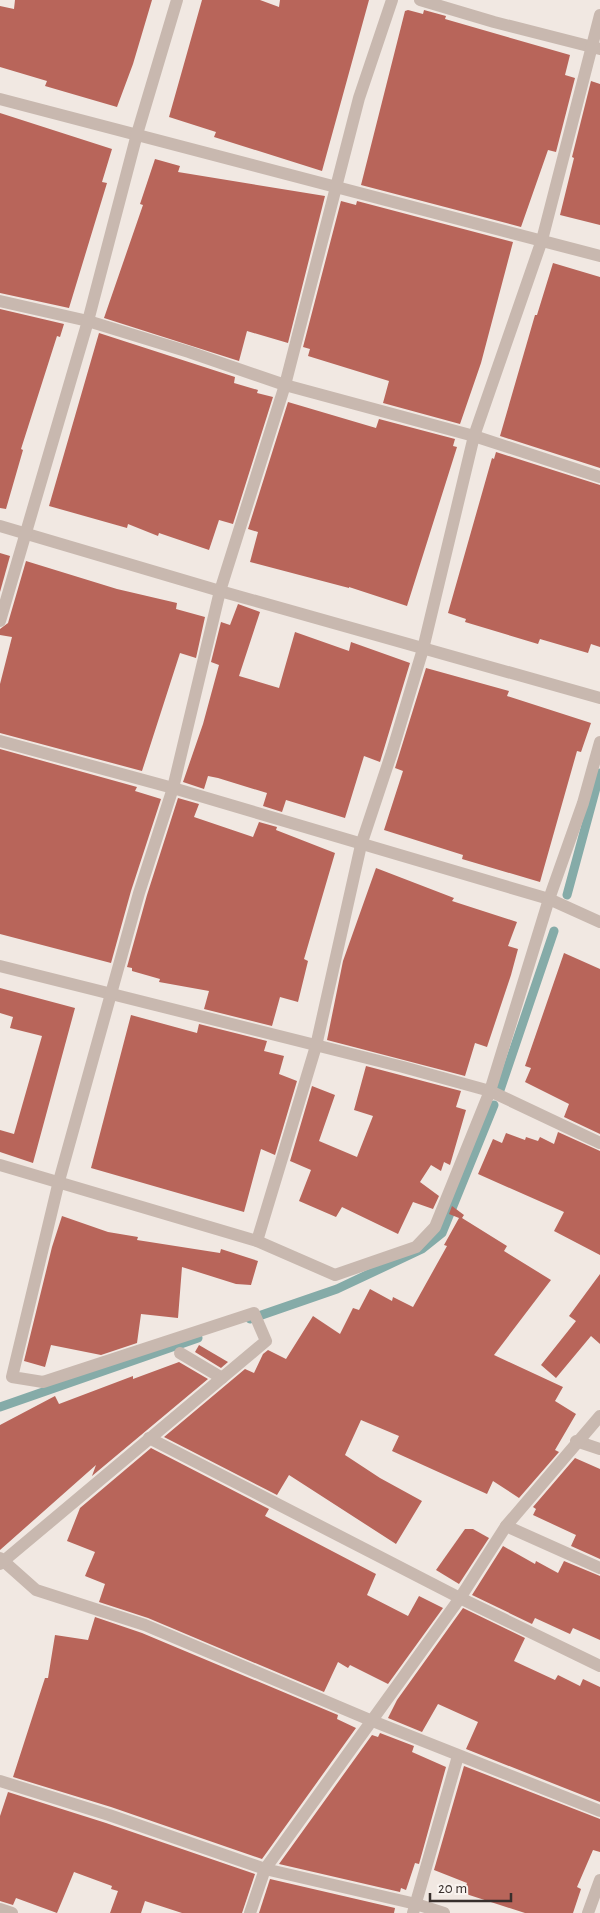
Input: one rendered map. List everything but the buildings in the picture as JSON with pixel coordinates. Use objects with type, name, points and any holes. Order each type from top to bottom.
[{"type":"street","points":[[0,621],[24,533],[88,321],[137,134],[177,0]]},
{"type":"street","points":[[392,0],[359,98],[334,188],[285,385],[220,591],[173,788],[139,893],[59,1180],[12,1377],[43,1382],[254,1313],[266,1341],[1,1561],[36,1590],[145,1625],[458,1756],[600,1811]]},
{"type":"street","points":[[420,0],[494,22],[596,48]]},
{"type":"street","points":[[257,1241],[316,1046],[361,845],[392,752],[423,649],[474,436],[542,240],[596,48],[600,15]]},
{"type":"street","points":[[0,99],[334,188],[600,256]]},
{"type":"street","points":[[0,301],[88,321],[189,352],[285,385],[474,436],[600,476]]},
{"type":"street","points":[[0,526],[220,591],[600,698]]},
{"type":"street","points":[[0,741],[173,788],[549,899],[600,922]]},
{"type":"street","points":[[0,1165],[59,1180],[257,1241],[335,1275],[416,1247],[435,1227],[490,1092],[549,899],[583,803],[600,742]]},
{"type":"street","points":[[0,966],[490,1092],[600,1144]]},
{"type":"street","points":[[180,1353],[222,1378]]},
{"type":"street","points":[[250,1913],[265,1869],[370,1720],[460,1598],[506,1526],[576,1441],[600,1416]]},
{"type":"street","points":[[149,1438],[460,1598],[600,1666]]},
{"type":"street","points":[[576,1441],[600,1449]]},
{"type":"street","points":[[506,1526],[600,1568]]},
{"type":"street","points":[[414,1909],[458,1756]]},
{"type":"street","points":[[0,1781],[109,1815],[265,1869],[414,1909],[444,1913]]},
{"type":"street","points":[[588,1913],[600,1880]]},
{"type":"street","points":[[0,1909],[12,1913]]},
{"type":"waterway","points":[[567,895],[600,773]]},
{"type":"waterway","points":[[500,1090],[554,931]]},
{"type":"waterway","points":[[250,1319],[337,1289],[422,1249],[442,1233],[494,1105]]},
{"type":"waterway","points":[[0,1407],[198,1338]]}]
